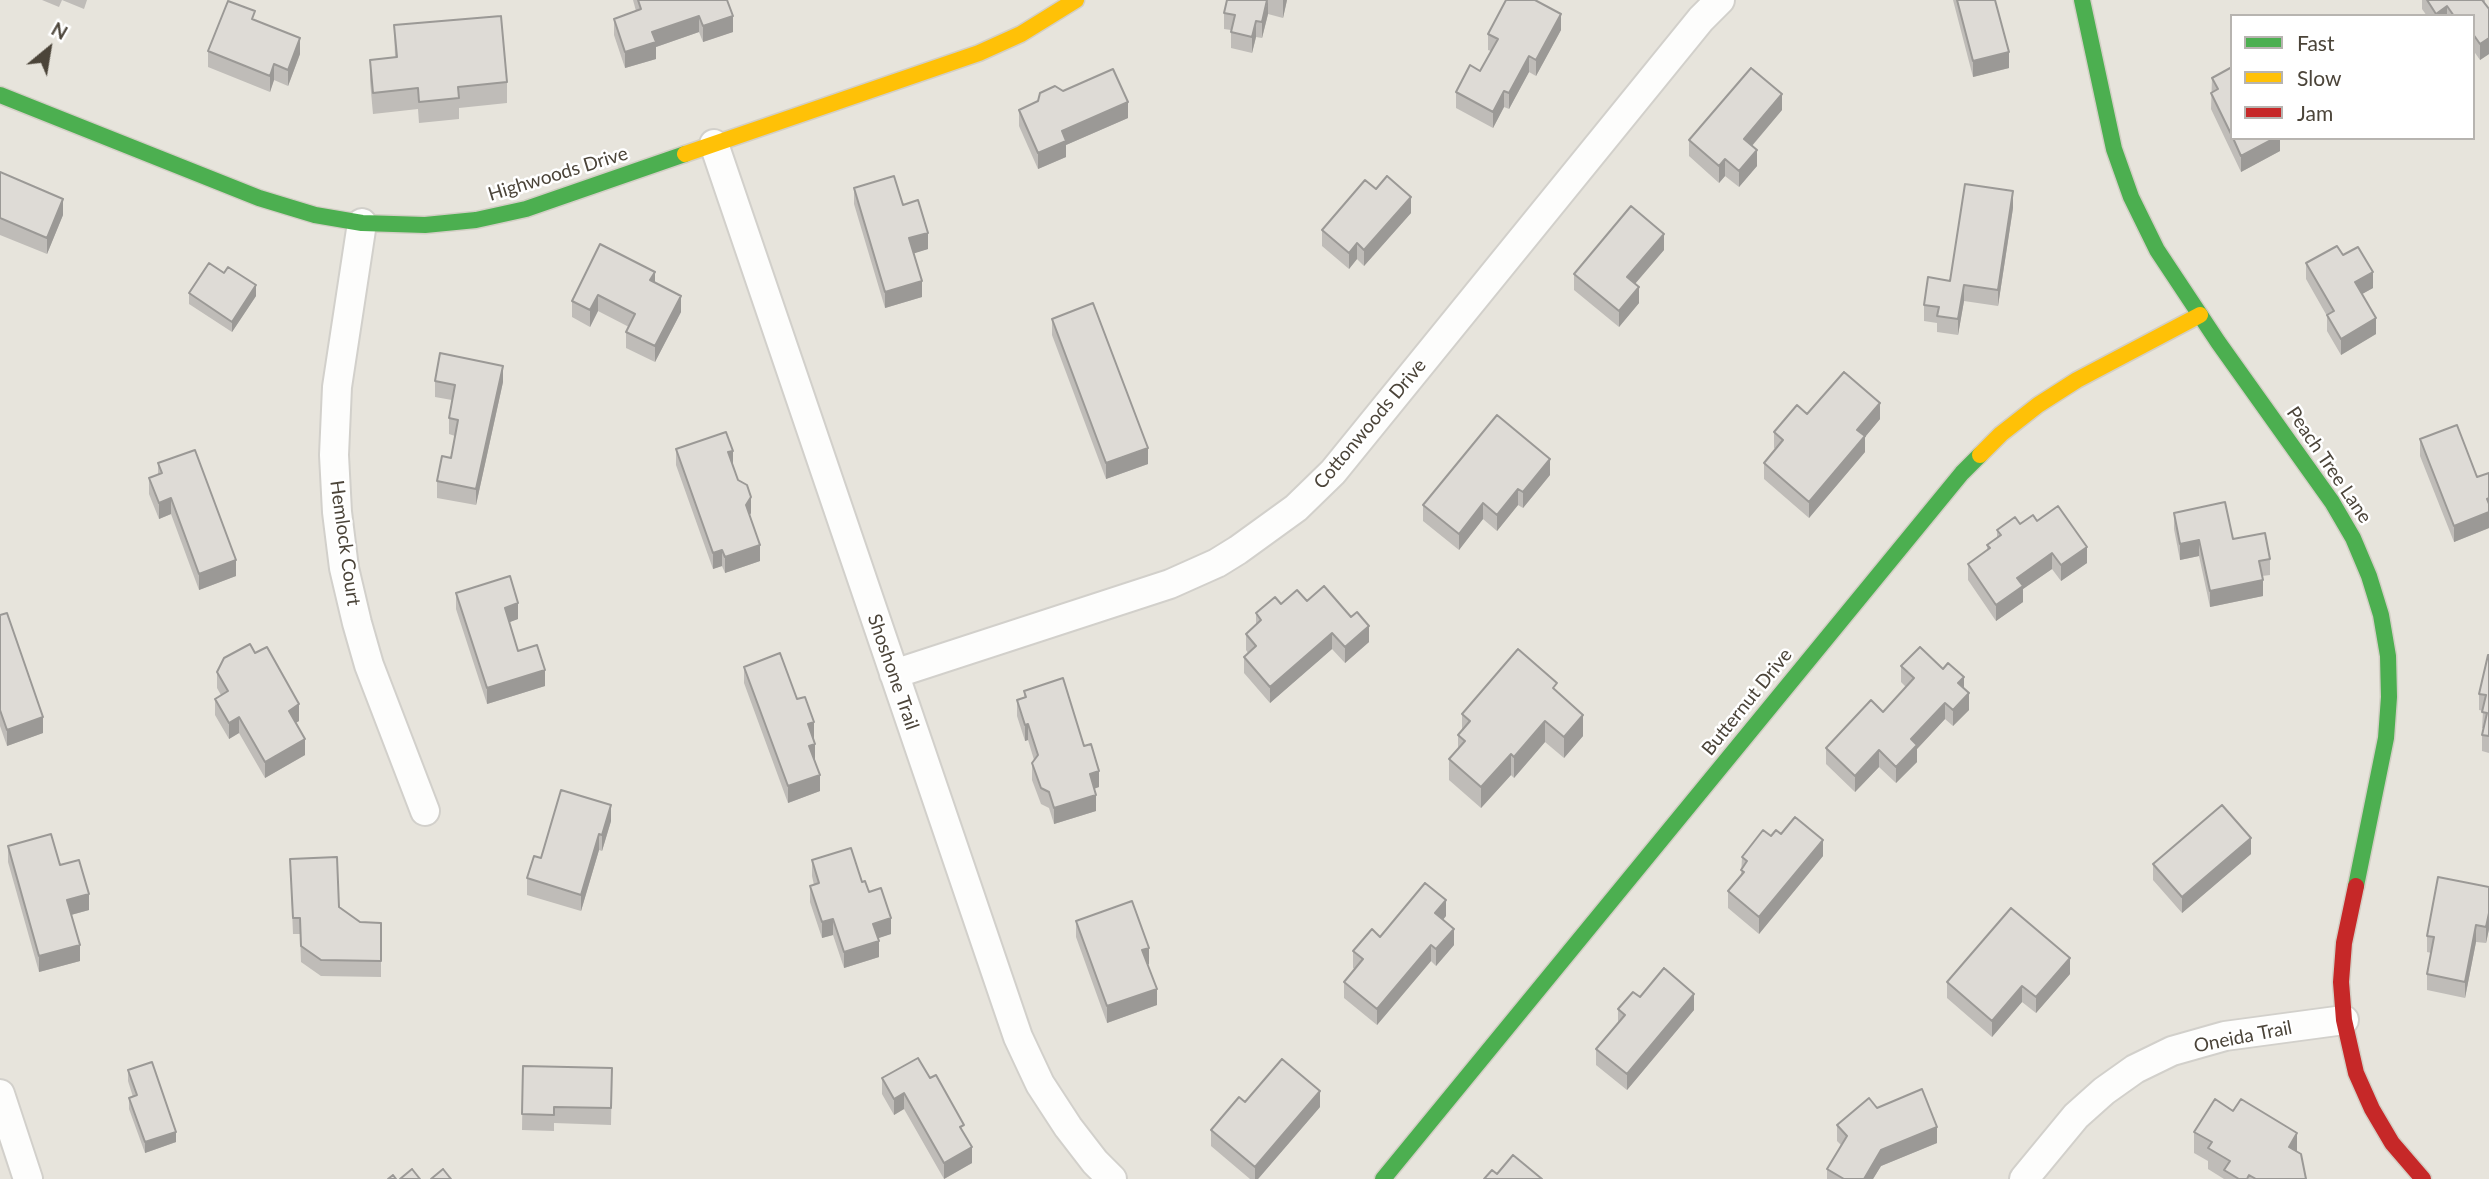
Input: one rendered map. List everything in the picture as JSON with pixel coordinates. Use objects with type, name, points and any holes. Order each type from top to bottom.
[{"type":"street","name":"Highwoods Drive","points":[[0,95],[259,198],[315,215],[362,223],[425,225],[476,220],[526,209],[979,53],[1021,34],[1076,0]]},
{"type":"street","name":"Cottonwoods Drive","points":[[894,674],[1170,584],[1238,550],[1296,508],[1333,472],[1701,19],[1720,0]]},
{"type":"street","name":"Peach Tree Lane","points":[[2082,0],[2108,125],[2131,197],[2157,250],[2332,502],[2353,538],[2381,615],[2388,656],[2386,738],[2344,943],[2341,982],[2344,1020],[2356,1073],[2372,1109],[2392,1143],[2423,1179]]},
{"type":"street","name":"Shoshone Trail","points":[[714,144],[1018,1037],[1040,1084],[1068,1128],[1112,1179]]},
{"type":"street","name":"Hemlock Court","points":[[362,223],[337,387],[334,455],[337,512],[344,568],[369,665],[425,811]]},
{"type":"street","name":"Butternut Drive","points":[[1383,1179],[1962,473],[2001,434],[2041,403],[2077,380],[2200,315]]},
{"type":"street","name":"Oneida Trail","points":[[2024,1179],[2076,1116],[2104,1091],[2144,1065],[2172,1051],[2225,1036],[2344,1020]]},
{"type":"street","points":[[0,1094],[28,1179]]},
{"type":"shaded area","points":[[0,0],[2489,0],[2489,1179],[0,1179]]},
{"type":"building","points":[[638,0],[727,0],[733,16],[703,26],[699,16],[652,32],[656,42],[625,52],[614,19],[641,9]]},
{"type":"building","points":[[1227,0],[1267,0],[1262,22],[1256,21],[1252,37],[1231,32],[1235,15],[1224,13]]},
{"type":"building","points":[[1506,0],[1535,0],[1561,14],[1536,60],[1529,56],[1509,93],[1504,91],[1493,112],[1456,92],[1470,65],[1480,71],[1498,39],[1488,34]]},
{"type":"building","points":[[1957,0],[1995,0],[2009,52],[1973,61]]},
{"type":"building","points":[[2427,0],[2482,0],[2489,9],[2489,38],[2480,44],[2475,37],[2475,14],[2453,14],[2447,6],[2436,14]]},
{"type":"building","points":[[228,1],[255,11],[252,19],[300,38],[288,70],[274,64],[270,76],[208,51]]},
{"type":"building","points":[[501,16],[507,82],[458,87],[459,98],[419,102],[418,88],[373,93],[370,60],[397,57],[394,25]]},
{"type":"building","points":[[1751,68],[1782,94],[1744,139],[1757,150],[1739,171],[1725,159],[1719,166],[1689,140]]},
{"type":"building","points":[[2230,68],[2230,132],[2211,93],[2218,89],[2212,78]]},
{"type":"building","points":[[1113,69],[1128,102],[1062,131],[1066,141],[1038,153],[1019,110],[1038,101],[1040,93],[1055,86],[1063,91]]},
{"type":"building","points":[[2234,140],[2271,140],[2241,156]]},
{"type":"building","points":[[0,172],[63,199],[47,238],[0,218]]},
{"type":"building","points":[[894,176],[903,205],[918,200],[928,233],[909,238],[922,281],[885,292],[854,188]]},
{"type":"building","points":[[1387,176],[1411,197],[1364,250],[1357,243],[1349,253],[1322,230],[1365,180],[1376,189]]},
{"type":"building","points":[[1965,184],[2013,191],[1998,290],[1964,285],[1958,319],[1937,316],[1939,307],[1924,305],[1928,277],[1950,281]]},
{"type":"building","points":[[1631,206],[1664,234],[1627,277],[1639,287],[1619,311],[1574,274]]},
{"type":"building","points":[[600,244],[655,272],[650,280],[681,296],[655,346],[626,332],[635,314],[598,295],[590,310],[572,301]]},
{"type":"building","points":[[2337,246],[2343,255],[2358,247],[2373,272],[2355,282],[2376,318],[2341,339],[2327,315],[2334,311],[2306,263]]},
{"type":"building","points":[[209,263],[224,273],[228,267],[256,285],[232,322],[189,293]]},
{"type":"building","points":[[1093,303],[1148,448],[1106,463],[1052,319]]},
{"type":"building","points":[[440,353],[503,366],[476,489],[437,481],[442,456],[451,458],[458,420],[449,418],[455,385],[435,381]]},
{"type":"building","points":[[1844,372],[1880,403],[1857,430],[1865,436],[1809,502],[1764,463],[1783,440],[1774,432],[1797,405],[1807,414]]},
{"type":"building","points":[[1497,415],[1550,459],[1523,492],[1518,489],[1497,515],[1483,503],[1459,534],[1423,505]]},
{"type":"building","points":[[2457,425],[2477,477],[2489,473],[2489,512],[2454,526],[2420,439]]},
{"type":"building","points":[[726,432],[733,451],[728,452],[738,480],[747,485],[751,497],[746,505],[760,545],[725,557],[722,550],[713,553],[676,449]]},
{"type":"building","points":[[195,450],[236,560],[199,574],[171,498],[159,503],[149,478],[162,473],[158,463]]},
{"type":"building","points":[[2225,502],[2233,539],[2265,533],[2270,559],[2259,561],[2263,580],[2210,591],[2199,540],[2180,544],[2174,513]]},
{"type":"building","points":[[2058,506],[2087,547],[2061,565],[2052,553],[2017,578],[2023,586],[1996,605],[1968,564],[1990,548],[1987,545],[2001,535],[1997,530],[2015,517],[2020,524],[2033,515],[2037,521]]},
{"type":"building","points":[[510,576],[518,603],[505,608],[518,651],[537,645],[545,670],[487,688],[456,593]]},
{"type":"building","points":[[1324,586],[1351,617],[1357,612],[1369,626],[1345,647],[1332,633],[1270,687],[1244,657],[1256,646],[1246,634],[1261,620],[1256,613],[1275,597],[1281,604],[1297,590],[1307,601]]},
{"type":"building","points":[[7,613],[43,717],[7,730],[0,710],[0,615]]},
{"type":"building","points":[[250,644],[255,653],[267,647],[299,704],[289,711],[305,739],[265,762],[239,717],[229,723],[215,699],[228,691],[217,672],[224,658]]},
{"type":"building","points":[[1920,647],[1943,669],[1948,663],[1964,677],[1958,683],[1969,693],[1953,710],[1945,703],[1911,739],[1917,745],[1896,767],[1879,750],[1855,776],[1826,748],[1871,700],[1883,712],[1914,678],[1901,666]]},
{"type":"building","points":[[1518,649],[1557,683],[1553,688],[1583,715],[1564,737],[1545,721],[1514,757],[1511,754],[1481,787],[1449,759],[1465,741],[1458,735],[1470,721],[1462,714]]},
{"type":"building","points":[[780,653],[797,699],[805,697],[814,722],[808,724],[815,744],[809,746],[820,775],[788,786],[744,667]]},
{"type":"building","points":[[2488,655],[2489,736],[2482,735],[2487,713],[2482,712],[2486,695],[2479,694]]},
{"type":"building","points":[[1063,678],[1084,746],[1091,744],[1099,771],[1090,774],[1096,795],[1054,808],[1049,792],[1041,788],[1032,763],[1038,755],[1017,700],[1026,697],[1024,691]]},
{"type":"building","points":[[561,790],[611,805],[602,835],[599,834],[581,895],[527,878],[534,856],[541,858]]},
{"type":"building","points":[[2222,805],[2251,838],[2182,897],[2153,864]]},
{"type":"building","points":[[1795,817],[1823,840],[1759,917],[1728,891],[1744,872],[1741,870],[1747,861],[1742,857],[1763,830],[1771,836],[1776,830],[1781,834]]},
{"type":"building","points":[[51,834],[60,865],[79,860],[89,894],[67,900],[80,945],[39,956],[8,846]]},
{"type":"building","points":[[851,848],[862,882],[865,881],[869,892],[881,888],[891,918],[873,924],[879,941],[844,952],[833,919],[822,922],[810,886],[819,883],[812,860]]},
{"type":"building","points":[[337,857],[339,907],[360,922],[381,923],[381,961],[321,960],[301,946],[300,918],[293,918],[290,859]]},
{"type":"building","points":[[2438,877],[2489,887],[2486,927],[2476,925],[2465,982],[2427,974],[2434,937],[2427,936]]},
{"type":"building","points":[[1425,883],[1446,900],[1435,913],[1454,929],[1436,949],[1431,945],[1377,1009],[1344,982],[1363,959],[1353,951],[1372,929],[1380,937]]},
{"type":"building","points":[[1132,901],[1149,948],[1142,950],[1157,989],[1107,1006],[1076,921]]},
{"type":"building","points":[[2011,908],[2070,958],[2036,997],[2022,986],[1992,1021],[1947,982]]},
{"type":"building","points":[[1664,968],[1694,994],[1627,1074],[1596,1049],[1625,1015],[1618,1009],[1633,992],[1640,997]]},
{"type":"building","points":[[918,1058],[930,1078],[936,1075],[964,1125],[960,1127],[972,1147],[944,1163],[904,1093],[894,1099],[882,1078]]},
{"type":"building","points":[[1282,1059],[1320,1091],[1255,1167],[1211,1130],[1239,1097],[1245,1102]]},
{"type":"building","points":[[152,1062],[176,1132],[145,1142],[129,1098],[137,1095],[128,1070]]},
{"type":"building","points":[[523,1066],[612,1068],[611,1108],[554,1107],[554,1115],[522,1114]]},
{"type":"building","points":[[1922,1089],[1937,1127],[1881,1150],[1864,1179],[1844,1179],[1827,1169],[1847,1136],[1837,1125],[1869,1098],[1877,1108]]},
{"type":"building","points":[[2215,1099],[2233,1111],[2241,1099],[2297,1133],[2289,1147],[2301,1154],[2306,1179],[2256,1179],[2249,1175],[2247,1179],[2239,1179],[2224,1170],[2230,1161],[2208,1148],[2212,1142],[2194,1132]]},
{"type":"building","points":[[1513,1155],[1542,1179],[1484,1179],[1492,1170],[1497,1174]]},
{"type":"building","points":[[412,1169],[420,1179],[400,1179]]},
{"type":"building","points":[[443,1169],[451,1179],[431,1179]]},
{"type":"traffic: fast","points":[[2082,0],[2114,149],[2131,197],[2157,250],[2218,342],[2332,502],[2353,538],[2369,576],[2381,615],[2388,656],[2389,697],[2386,738],[2356,886]]},
{"type":"traffic: fast","points":[[0,95],[259,198],[315,215],[362,223],[425,225],[476,220],[526,209],[685,154]]},
{"type":"traffic: fast","points":[[1383,1179],[1962,473],[1980,455]]},
{"type":"traffic: slow","points":[[685,154],[979,53],[1021,34],[1076,0]]},
{"type":"traffic: slow","points":[[1980,455],[2001,434],[2038,405],[2077,380],[2200,315]]},
{"type":"traffic: jam","points":[[2356,886],[2344,943],[2341,982],[2344,1020],[2356,1073],[2372,1109],[2392,1143],[2423,1179]]}]
